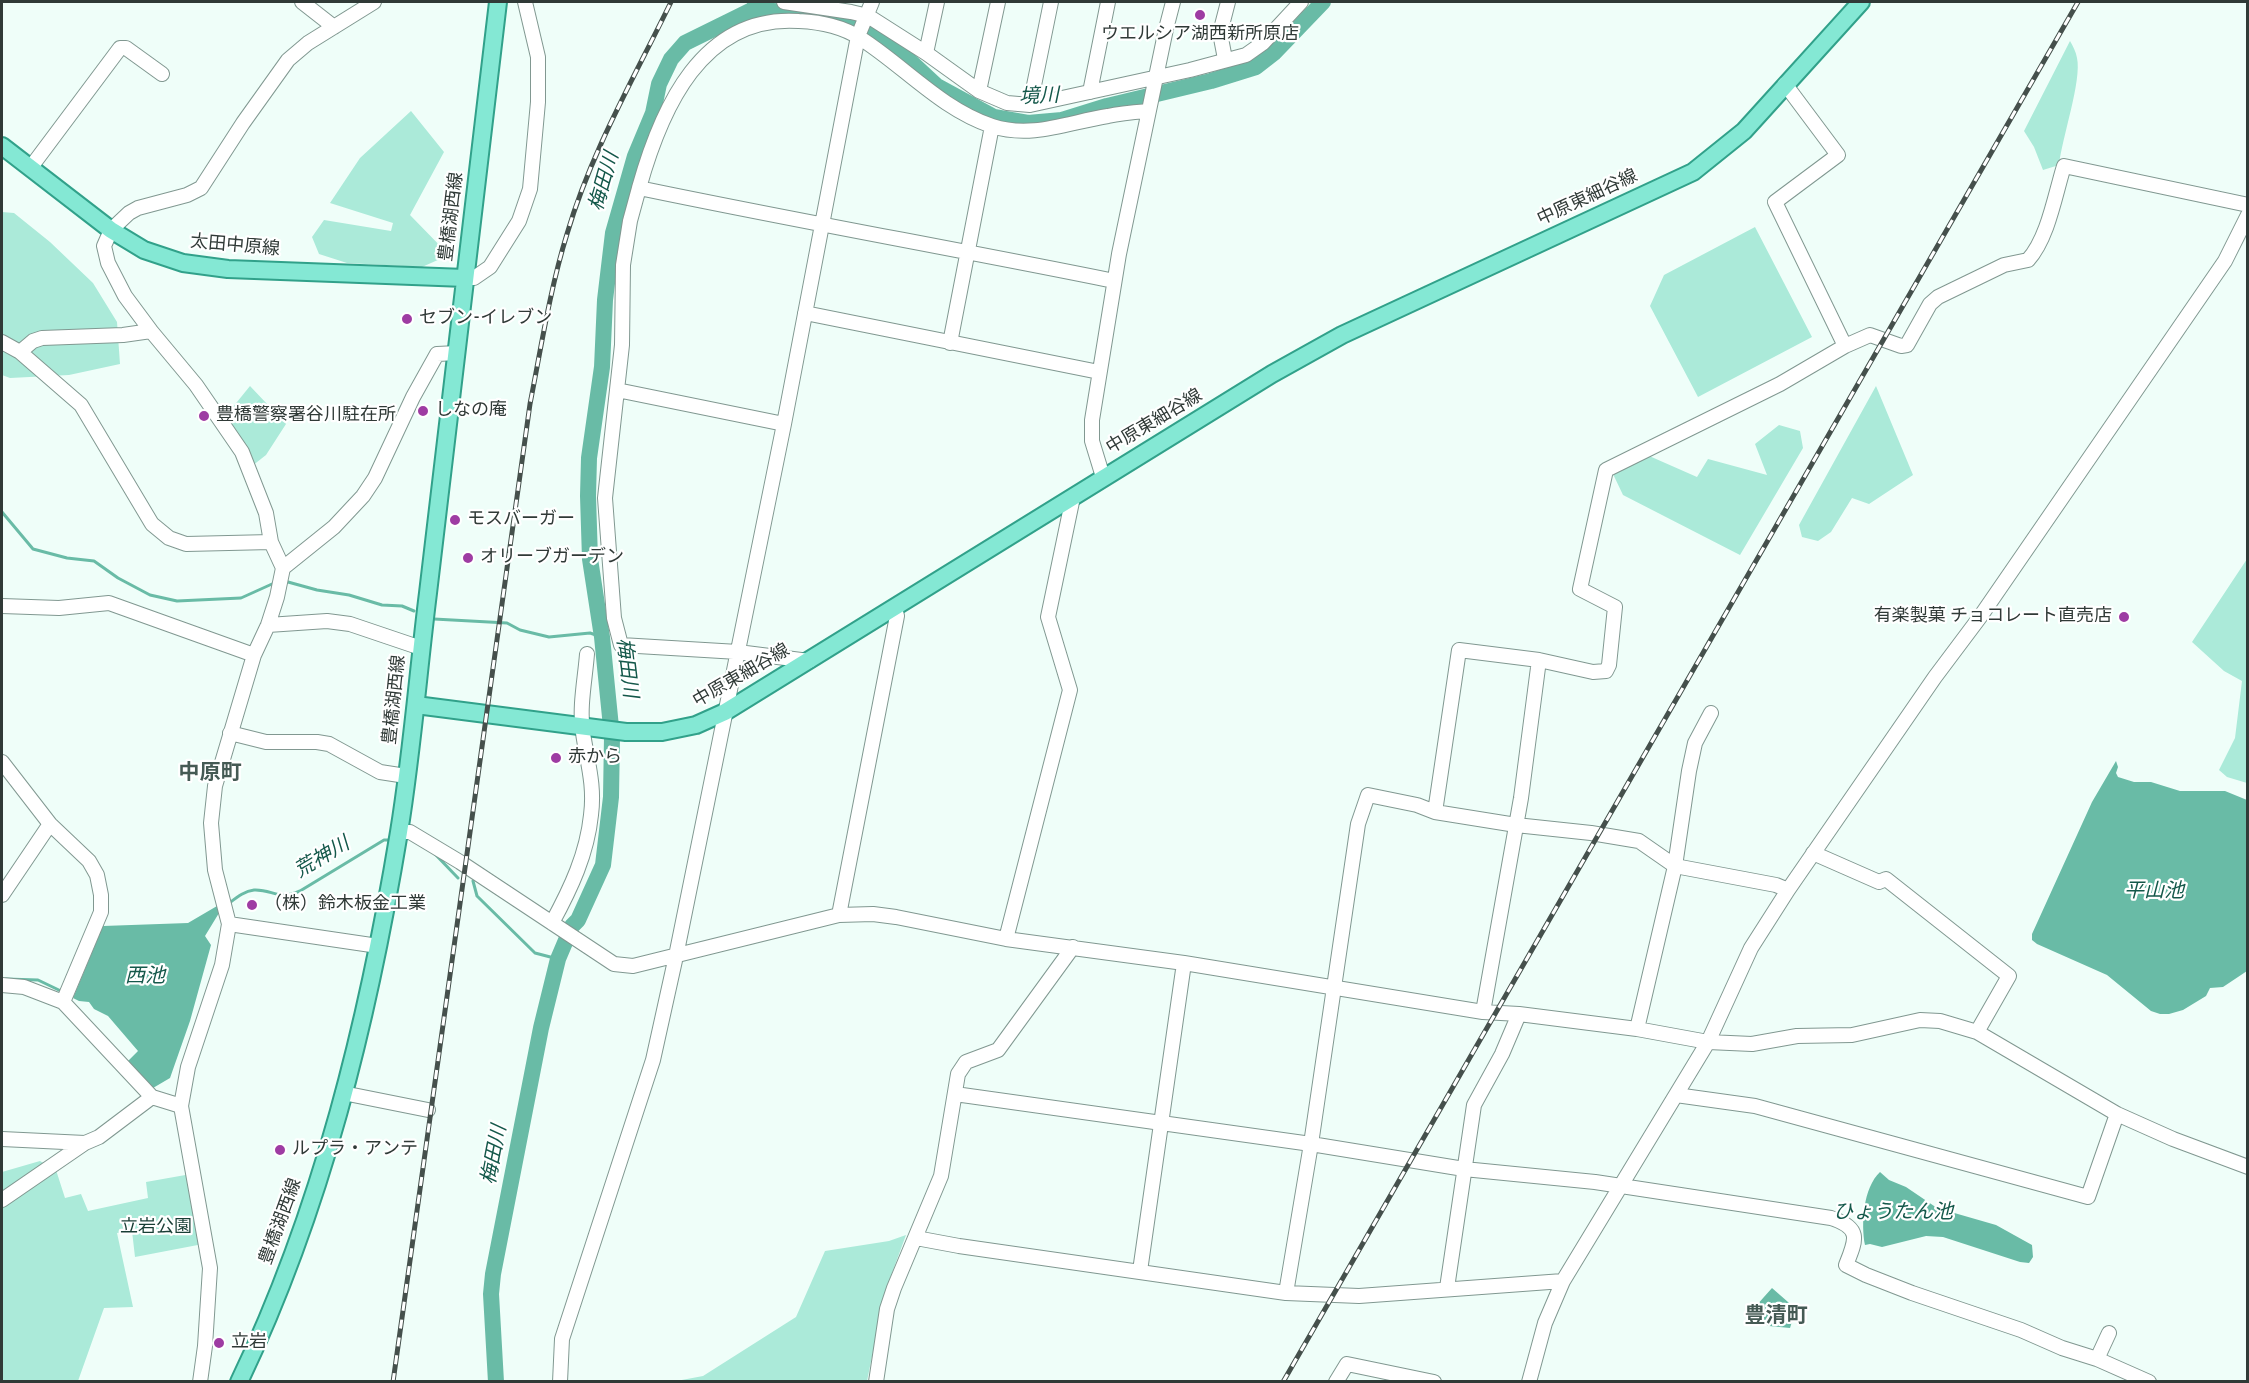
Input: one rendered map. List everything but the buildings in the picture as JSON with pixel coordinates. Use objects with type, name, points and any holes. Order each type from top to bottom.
[{"type":"main road","name":"豊橋湖西線","points":[[239,1382],[285,1273],[315,1190],[368,1000],[398,839],[416,705],[498,2]]},
{"type":"main road","name":"中原東細谷線","points":[[416,705],[626,732],[662,732],[696,725],[725,712],[1272,374],[1342,335],[1693,172],[1744,131],[1861,2]]},
{"type":"main road","name":"太田中原線","points":[[2,146],[111,230],[144,250],[172,259],[228,269],[465,278]]},
{"type":"street","points":[[303,2],[334,27]]},
{"type":"street","points":[[283,568],[271,542],[266,513],[242,452],[196,385],[125,296],[108,263],[104,246],[111,230],[138,208],[187,195],[201,188],[243,123],[288,60],[308,43],[374,2]]},
{"type":"street","points":[[465,278],[474,278],[490,267],[519,221],[530,189],[531,156],[538,102],[538,57],[525,2]]},
{"type":"street","points":[[783,2],[868,16],[926,53],[979,91],[1007,104],[1030,105],[1246,55],[1263,43],[1301,2]]},
{"type":"street","points":[[560,1382],[562,1339],[653,1060],[784,424],[858,36],[872,2]]},
{"type":"street","points":[[926,53],[937,2]]},
{"type":"street","points":[[979,91],[998,2]]},
{"type":"street","points":[[1030,105],[1051,2]]},
{"type":"street","points":[[1090,92],[1108,2]]},
{"type":"street","points":[[1103,477],[1092,441],[1092,420],[1099,372],[1114,281],[1173,2]]},
{"type":"street","points":[[1225,59],[1220,33],[1228,2]]},
{"type":"street","points":[[809,661],[738,652],[621,645],[614,618],[605,498],[621,345],[623,265],[630,221],[639,188],[657,137],[685,80],[703,57],[720,41],[742,29],[764,22],[788,20],[826,24],[858,36],[942,100],[992,126],[1036,130],[1059,128],[1149,108]]},
{"type":"street","points":[[31,167],[120,48],[126,48],[162,74]]},
{"type":"street","points":[[1785,84],[1838,155],[1775,202],[1845,346]]},
{"type":"street","points":[[950,343],[992,126]]},
{"type":"street","points":[[1435,812],[1459,650],[1539,660],[1593,672],[1606,671],[1609,665],[1615,607],[1580,590],[1606,470],[1780,384],[1845,346],[1870,335],[1907,345],[1930,304],[1938,297],[2004,265],[2028,260],[2040,241],[2064,166],[2247,206]]},
{"type":"street","points":[[639,188],[822,226],[1114,281]]},
{"type":"street","points":[[1529,1382],[1545,1323],[1563,1281],[1708,1042],[1752,948],[1813,853],[1935,677],[1980,617],[2225,261],[2247,215]]},
{"type":"street","points":[[805,313],[1099,372]]},
{"type":"street","points":[[20,352],[33,341],[42,338],[152,332]]},
{"type":"street","points":[[2,342],[20,352],[81,405],[152,524],[169,538],[186,544],[271,542]]},
{"type":"street","points":[[200,1382],[205,1346],[210,1268],[181,1106],[188,1067],[222,965],[226,913],[215,870],[211,823],[215,786],[254,655],[268,625],[283,568],[334,527],[363,496],[375,478],[413,397],[437,354],[457,353]]},
{"type":"street","points":[[617,390],[784,424]]},
{"type":"street","points":[[1006,939],[1070,690],[1048,617],[1073,497]]},
{"type":"street","points":[[2,606],[58,608],[109,603],[254,655]]},
{"type":"street","points":[[839,915],[897,616],[895,608]]},
{"type":"street","points":[[268,625],[327,621],[350,624],[421,648]]},
{"type":"street","points":[[554,924],[584,853],[592,813],[591,769],[582,703],[587,654]]},
{"type":"street","points":[[1483,1012],[1521,798],[1539,660]]},
{"type":"street","points":[[1637,1029],[1675,866],[1695,743],[1711,713]]},
{"type":"street","points":[[230,733],[266,742],[328,744],[380,772],[406,776]]},
{"type":"street","points":[[2,762],[50,824],[89,861],[97,875],[101,895],[101,912],[65,997]]},
{"type":"street","points":[[1286,1293],[1311,1144],[1358,824],[1368,795],[1418,805],[1435,812],[1516,825],[1591,832],[1639,841],[1675,866],[1776,885],[1788,890]]},
{"type":"street","points":[[2,895],[50,824]]},
{"type":"street","points":[[398,839],[410,832],[614,964],[633,966],[839,915],[873,914],[1006,939],[1184,963],[1483,1012],[1519,1014],[1637,1029],[1708,1042],[1752,1044],[1797,1035],[1852,1035],[1920,1020],[1940,1021],[1977,1032],[2116,1114],[2173,1140],[2247,1167]]},
{"type":"street","points":[[1813,853],[1879,882],[1886,879],[2009,975],[1977,1032]]},
{"type":"street","points":[[226,913],[378,946]]},
{"type":"street","points":[[876,1382],[887,1309],[941,1176],[958,1074],[966,1062],[998,1050],[1073,947]]},
{"type":"street","points":[[1140,1271],[1184,963]]},
{"type":"street","points":[[2,985],[24,987],[65,997],[153,1097],[181,1106]]},
{"type":"street","points":[[1448,1288],[1474,1105],[1502,1054],[1519,1014]]},
{"type":"street","points":[[343,1093],[428,1110]]},
{"type":"street","points":[[955,1094],[1311,1144],[1464,1169],[1594,1182],[1831,1218],[1846,1223],[1853,1234],[1854,1245],[1845,1265],[1912,1293],[2097,1359],[2149,1382]]},
{"type":"street","points":[[1676,1095],[1755,1106],[2088,1197],[2116,1114]]},
{"type":"street","points":[[2,1200],[85,1143],[99,1137],[153,1097]]},
{"type":"street","points":[[2,1138],[85,1143]]},
{"type":"street","points":[[916,1238],[1286,1293],[1359,1296],[1563,1281]]},
{"type":"street","points":[[2097,1359],[2109,1333]]},
{"type":"street","points":[[1336,1382],[1347,1364],[1434,1382]]},
{"type":"green space","points":[[2070,41],[2077,58],[2077,80],[2059,165],[2043,170],[2034,147],[2024,131]]},
{"type":"green space","points":[[411,111],[444,152],[410,215],[449,255],[422,267],[347,263],[319,254],[312,237],[324,220],[391,231],[393,223],[330,203],[360,158]]},
{"type":"green space","points":[[2,212],[14,213],[50,242],[93,283],[117,322],[120,364],[69,375],[10,378],[2,375]]},
{"type":"green space","points":[[1755,227],[1812,337],[1698,397],[1650,306],[1664,275]]},
{"type":"green space","points":[[250,386],[286,424],[266,455],[252,466],[224,418]]},
{"type":"green space","points":[[1876,386],[1913,475],[1869,504],[1852,498],[1831,532],[1818,541],[1802,537],[1799,525]]},
{"type":"green space","points":[[1779,425],[1800,431],[1803,448],[1740,555],[1623,495],[1613,474],[1647,455],[1697,477],[1708,459],[1767,475],[1755,444]]},
{"type":"green space","points":[[2247,559],[2247,783],[2227,777],[2219,770],[2235,738],[2242,681],[2224,671],[2192,642]]},
{"type":"green space","name":"立岩公園","points":[[40,1161],[56,1170],[65,1198],[81,1194],[88,1211],[148,1198],[146,1182],[191,1174],[203,1244],[135,1257],[132,1231],[117,1233],[133,1307],[104,1308],[78,1381],[2,1382],[2,1172]]},
{"type":"green space","points":[[906,1235],[885,1292],[867,1381],[671,1382],[703,1376],[796,1317],[825,1251],[889,1241]]},
{"type":"water","name":"平山池","points":[[2116,761],[2118,777],[2134,782],[2151,782],[2180,791],[2225,791],[2247,800],[2247,971],[2223,987],[2210,988],[2206,996],[2183,1010],[2169,1014],[2151,1011],[2107,975],[2032,940],[2032,934],[2092,802]]},
{"type":"water","name":"西池","points":[[217,906],[219,913],[205,936],[211,945],[190,1021],[170,1078],[153,1088],[128,1061],[138,1051],[108,1016],[94,1009],[89,1002],[73,998],[103,926],[188,923]]},
{"type":"water","name":"ひょうたん池","points":[[1880,1172],[1889,1180],[1906,1187],[1937,1208],[1996,1225],[2032,1245],[2033,1257],[2029,1263],[2020,1262],[1943,1237],[1926,1236],[1882,1247],[1865,1245],[1863,1227],[1867,1197],[1874,1179]]},
{"type":"water","points":[[1772,1288],[1796,1309],[1790,1328],[1769,1326],[1747,1316]]},
{"type":"waterway","name":"梅田川","points":[[496,1382],[491,1294],[493,1274],[541,1028],[558,959],[603,865],[611,797],[612,737],[602,637],[590,559],[588,496],[589,458],[602,367],[605,300],[613,233],[635,156],[653,113],[659,84],[671,59],[685,43],[752,10],[758,2]]},
{"type":"waterway","name":"境川","points":[[752,10],[814,13],[857,26],[909,60],[937,86],[994,117],[1028,123],[1062,120],[1256,67],[1274,53],[1323,2]]},
{"type":"waterway","points":[[2,512],[33,549],[67,558],[94,561],[118,578],[150,595],[177,601],[241,598],[272,584]]},
{"type":"waterway","points":[[288,582],[349,595],[382,605],[402,606],[414,611]]},
{"type":"waterway","points":[[434,619],[507,623],[520,630],[549,637],[590,633],[602,637]]},
{"type":"waterway","name":"荒神川","points":[[228,904],[240,895],[254,890],[280,895],[300,891],[384,840],[391,840]]},
{"type":"waterway","name":"荒神川","points":[[433,852],[458,878]]},
{"type":"waterway","name":"荒神川","points":[[473,881],[477,896],[535,953],[558,959]]},
{"type":"waterway","points":[[6,979],[38,980],[63,992]]},
{"type":"railway","points":[[393,1382],[530,404],[546,319],[567,234],[588,174],[671,2]]},
{"type":"railway","points":[[1283,1382],[2078,2]]},
{"type":"place","name":"ウエルシア湖西新所原店","points":[[1200,15]]},
{"type":"place","name":"セブン-イレブン","points":[[407,319]]},
{"type":"place","name":"しなの庵","points":[[423,411]]},
{"type":"place","name":"豊橋警察署谷川駐在所","points":[[204,416]]},
{"type":"place","name":"モスバーガー","points":[[455,520]]},
{"type":"place","name":"オリーブガーデン","points":[[468,558]]},
{"type":"place","name":"有楽製菓 チョコレート直売店","points":[[2124,617]]},
{"type":"place","name":"赤から","points":[[556,758]]},
{"type":"place","name":"（株）鈴木板金工業","points":[[252,905]]},
{"type":"place","name":"ルプラ・アンテ","points":[[280,1150]]},
{"type":"place","name":"立岩","points":[[219,1343]]},
{"type":"district","name":"中原町","points":[[210,775]]},
{"type":"district","name":"豊清町","points":[[1776,1318]]}]
